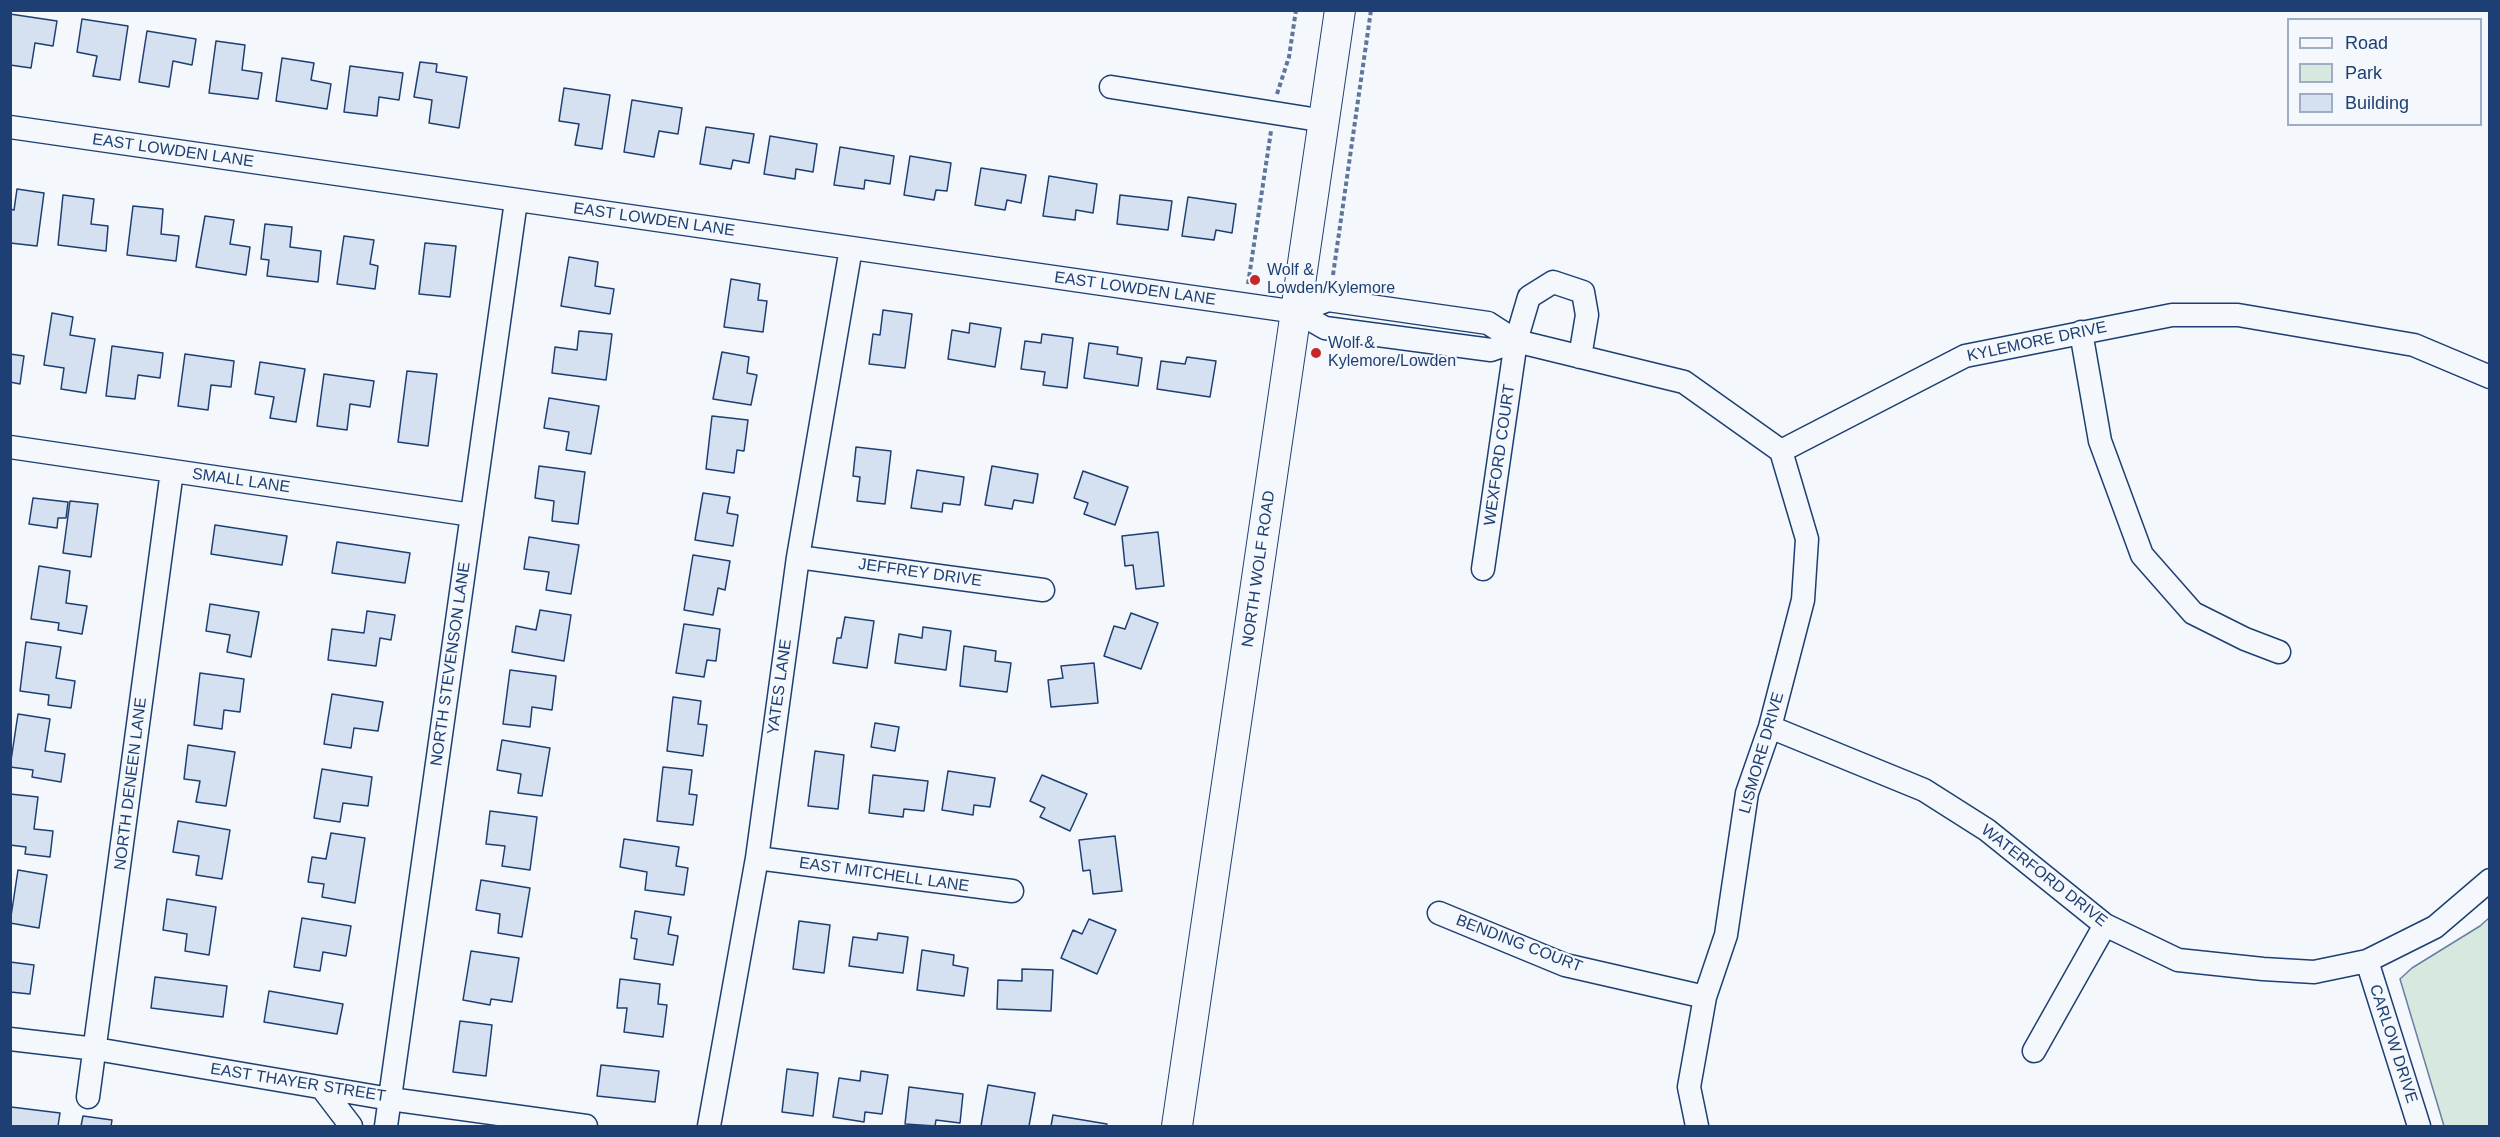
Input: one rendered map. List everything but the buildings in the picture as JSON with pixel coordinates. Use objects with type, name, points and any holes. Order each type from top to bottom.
[{"type":"main road","name":"NORTH WOLF ROAD","points":[[1177,1126],[1340,10]]},
{"type":"street","points":[[1111,87],[1325,121]]},
{"type":"street","name":"EAST LOWDEN LANE","points":[[10,127],[1297,312]]},
{"type":"street","name":"NORTH STEVENSON LANE","points":[[386,1126],[516,201]]},
{"type":"street","name":"YATES LANE","points":[[709,1126],[757,858],[798,557],[851,248]]},
{"type":"street","name":"WEXFORD COURT","points":[[1483,569],[1516,341],[1529,297],[1553,282],[1583,292],[1587,315],[1580,357]]},
{"type":"street","points":[[1297,312],[1325,328],[1491,350],[1516,341],[1684,382],[1781,451]]},
{"type":"street","name":"KYLEMORE DRIVE","points":[[1781,451],[1965,356],[2172,315],[2238,315],[2414,345],[2490,376]]},
{"type":"street","points":[[2081,332],[2100,441],[2142,555],[2193,613],[2245,639],[2279,652]]},
{"type":"street","name":"SMALL LANE","points":[[10,447],[472,515]]},
{"type":"street","name":"LISMORE DRIVE","points":[[1697,1126],[1689,1087],[1705,997],[1726,935],[1747,792],[1770,727],[1803,600],[1807,539],[1781,451]]},
{"type":"street","name":"NORTH DENEEN LANE","points":[[88,1097],[172,471]]},
{"type":"street","name":"JEFFREY DRIVE","points":[[798,557],[1043,590]]},
{"type":"street","name":"WATERFORD DRIVE","points":[[1770,727],[1924,790],[1987,830],[2105,925],[2178,960],[2314,972],[2367,961]]},
{"type":"street","name":"EAST MITCHELL LANE","points":[[757,858],[1012,891]]},
{"type":"street","points":[[2367,961],[2435,927],[2490,880]]},
{"type":"street","name":"BENDING COURT","points":[[1439,913],[1565,965],[1705,997]]},
{"type":"street","points":[[2034,1051],[2105,925]]},
{"type":"street","name":"CARLOW DRIVE","points":[[2367,961],[2419,1126]]},
{"type":"street","name":"EAST THAYER STREET","points":[[10,1039],[96,1050],[390,1099],[586,1126]]},
{"type":"street","points":[[322,1088],[351,1126]]},
{"type":"path","points":[[1248,287],[1274,112],[1289,57],[1296,10]]},
{"type":"path","points":[[1333,275],[1371,10]]},
{"type":"green space","points":[[2489,918],[2489,1126],[2444,1126],[2400,979],[2412,968],[2480,926]]},
{"type":"place","name":"Wolf & Lowden/Kylemore","points":[[1255,280]]},
{"type":"place","name":"Wolf & Kylemore/Lowden","points":[[1316,353]]}]
